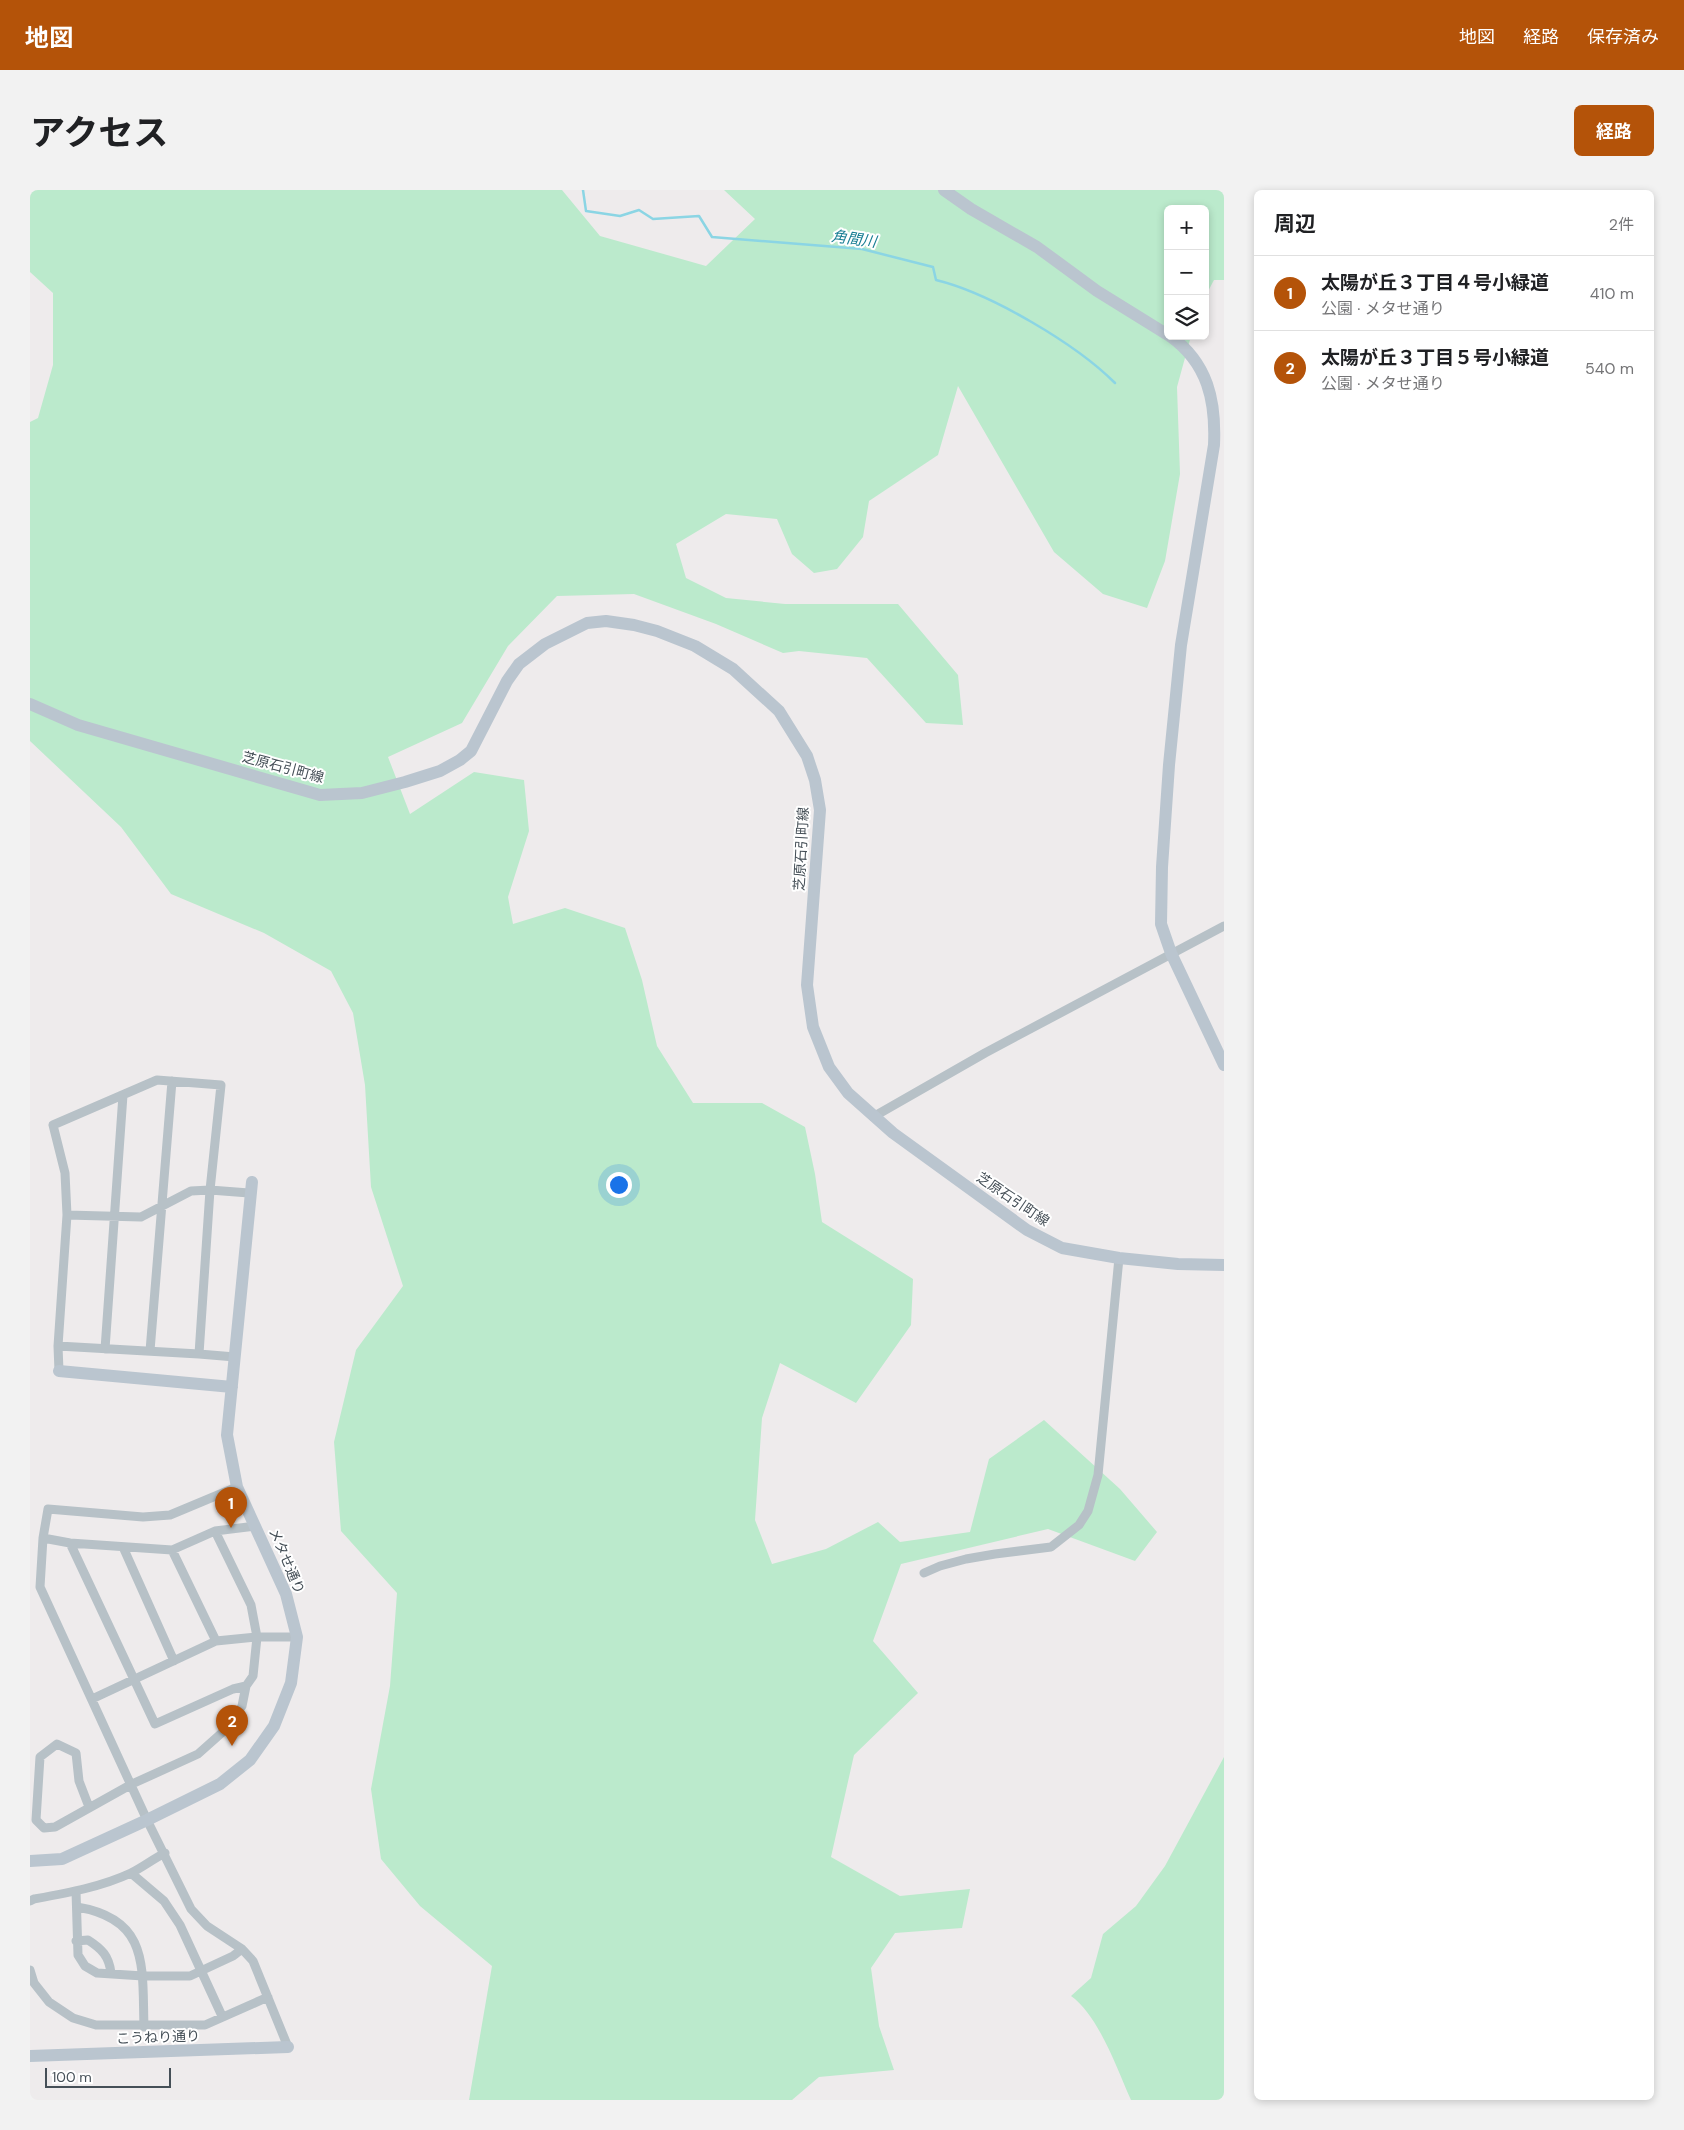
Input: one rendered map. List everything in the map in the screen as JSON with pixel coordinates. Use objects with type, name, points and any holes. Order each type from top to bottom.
[{"type":"street","points":[[944,190],[971,209],[1037,247],[1097,291],[1164,333]]},
{"type":"street","points":[[1174,340],[1190,353],[1205,376],[1215,420],[1214,445],[1181,645],[1169,765],[1162,867],[1161,924],[1171,953],[1224,1065]]},
{"type":"street","name":"芝原石引町線","points":[[30,704],[78,725],[320,794],[362,793],[440,771],[460,760],[471,751],[519,664],[564,633],[587,624],[606,621],[657,631],[695,646],[732,669],[779,711],[807,756],[815,780],[820,810],[807,985],[813,1027],[829,1067],[848,1093],[873,1116],[1027,1230],[1062,1248],[1119,1258],[1178,1264],[1224,1266]]},
{"type":"street","points":[[873,1116],[986,1053],[1224,926]]},
{"type":"street","points":[[199,1354],[210,1190],[221,1085],[157,1080],[53,1125],[65,1173],[67,1214],[58,1346],[59,1371],[232,1387]]},
{"type":"street","points":[[150,1352],[172,1080]]},
{"type":"street","points":[[105,1349],[123,1095]]},
{"type":"street","points":[[67,1214],[141,1217],[191,1191],[250,1188]]},
{"type":"street","name":"メタせ通り","points":[[30,1861],[62,1859],[148,1820],[220,1784],[250,1760],[274,1726],[291,1683],[296,1637],[286,1594],[237,1487],[227,1435],[250,1188]]},
{"type":"street","points":[[924,1573],[940,1566],[966,1559],[1051,1547],[1079,1525],[1088,1511],[1098,1475],[1119,1258]]},
{"type":"street","points":[[58,1346],[235,1357]]},
{"type":"street","points":[[237,1487],[170,1515],[143,1517],[48,1510],[43,1538],[40,1587],[191,1909],[208,1926],[242,1949],[253,1961],[288,2047]]},
{"type":"street","points":[[43,1538],[70,1543],[172,1550],[215,1531],[256,1526]]},
{"type":"street","points":[[90,1807],[79,1781],[76,1753],[58,1744],[40,1758],[34,1781],[36,1820],[44,1828],[55,1826],[90,1807],[132,1784],[198,1754],[225,1730],[242,1706],[246,1686],[253,1676],[257,1637],[251,1605],[215,1531]]},
{"type":"street","points":[[70,1543],[155,1724],[234,1689],[246,1686]]},
{"type":"street","points":[[123,1547],[174,1661]]},
{"type":"street","points":[[172,1550],[216,1642]]},
{"type":"street","points":[[92,1699],[216,1642],[257,1637],[296,1637]]},
{"type":"street","points":[[30,1901],[76,1891],[130,1873],[165,1853]]},
{"type":"street","points":[[130,1873],[164,1901],[180,1926],[222,2016]]},
{"type":"street","points":[[76,1891],[76,1941],[78,1955],[85,1966],[97,1973],[143,1976],[190,1976],[234,1956],[242,1949]]},
{"type":"street","points":[[77,1907],[97,1910],[115,1920],[130,1933],[138,1949],[143,1976],[144,2027]]},
{"type":"street","points":[[76,1941],[88,1940],[102,1950],[110,1961],[111,1973]]},
{"type":"street","points":[[30,1970],[34,1983],[49,2002],[73,2018],[96,2026],[205,2025],[222,2016],[268,1998]]},
{"type":"street","name":"こうねり通り","points":[[30,2056],[288,2047]]},
{"type":"green space","points":[[30,190],[562,190],[600,236],[706,266],[755,219],[724,190],[1224,190],[1224,280],[1214,280],[1209,289],[1209,205],[1164,205],[1164,340],[1190,340],[1177,387],[1180,474],[1165,561],[1147,608],[1103,594],[1054,552],[958,386],[938,455],[869,501],[863,537],[837,569],[814,573],[792,554],[777,519],[726,514],[676,544],[686,578],[726,598],[785,604],[898,604],[958,675],[963,725],[926,723],[867,658],[799,651],[783,653],[716,624],[634,594],[557,596],[508,646],[462,723],[388,757],[410,814],[474,772],[524,780],[529,831],[508,897],[513,924],[565,908],[625,928],[642,980],[657,1046],[693,1103],[762,1103],[805,1127],[815,1174],[822,1222],[913,1279],[911,1325],[856,1403],[780,1363],[762,1418],[755,1520],[772,1564],[826,1549],[878,1522],[900,1542],[970,1532],[989,1459],[1044,1420],[1120,1489],[1157,1532],[1135,1561],[1048,1529],[901,1564],[873,1641],[918,1693],[854,1755],[831,1857],[900,1896],[970,1889],[962,1928],[895,1933],[871,1968],[879,2026],[894,2070],[819,2077],[792,2100],[469,2100],[492,1966],[420,1906],[381,1859],[371,1789],[390,1686],[397,1593],[341,1531],[334,1442],[356,1350],[403,1286],[371,1187],[365,1085],[353,1013],[331,971],[264,933],[171,894],[121,827],[30,741],[30,422],[38,418],[53,365],[53,293],[30,272]]},
{"type":"green space","points":[[1224,1757],[1224,2100],[1131,2100],[1099,2030],[1081,2005],[1071,1996],[1091,1978],[1103,1934],[1136,1906],[1165,1866]]},
{"type":"waterway","name":"角間川","points":[[583,190],[586,211],[620,216],[639,210],[653,219],[699,216],[712,237],[862,249],[933,267],[936,280],[981,296],[1031,322],[1078,352],[1115,383]]},
{"type":"place","name":"太陽が丘３丁目４号小緑道","points":[[231,1528]]},
{"type":"place","name":"太陽が丘３丁目５号小緑道","points":[[232,1746]]}]
